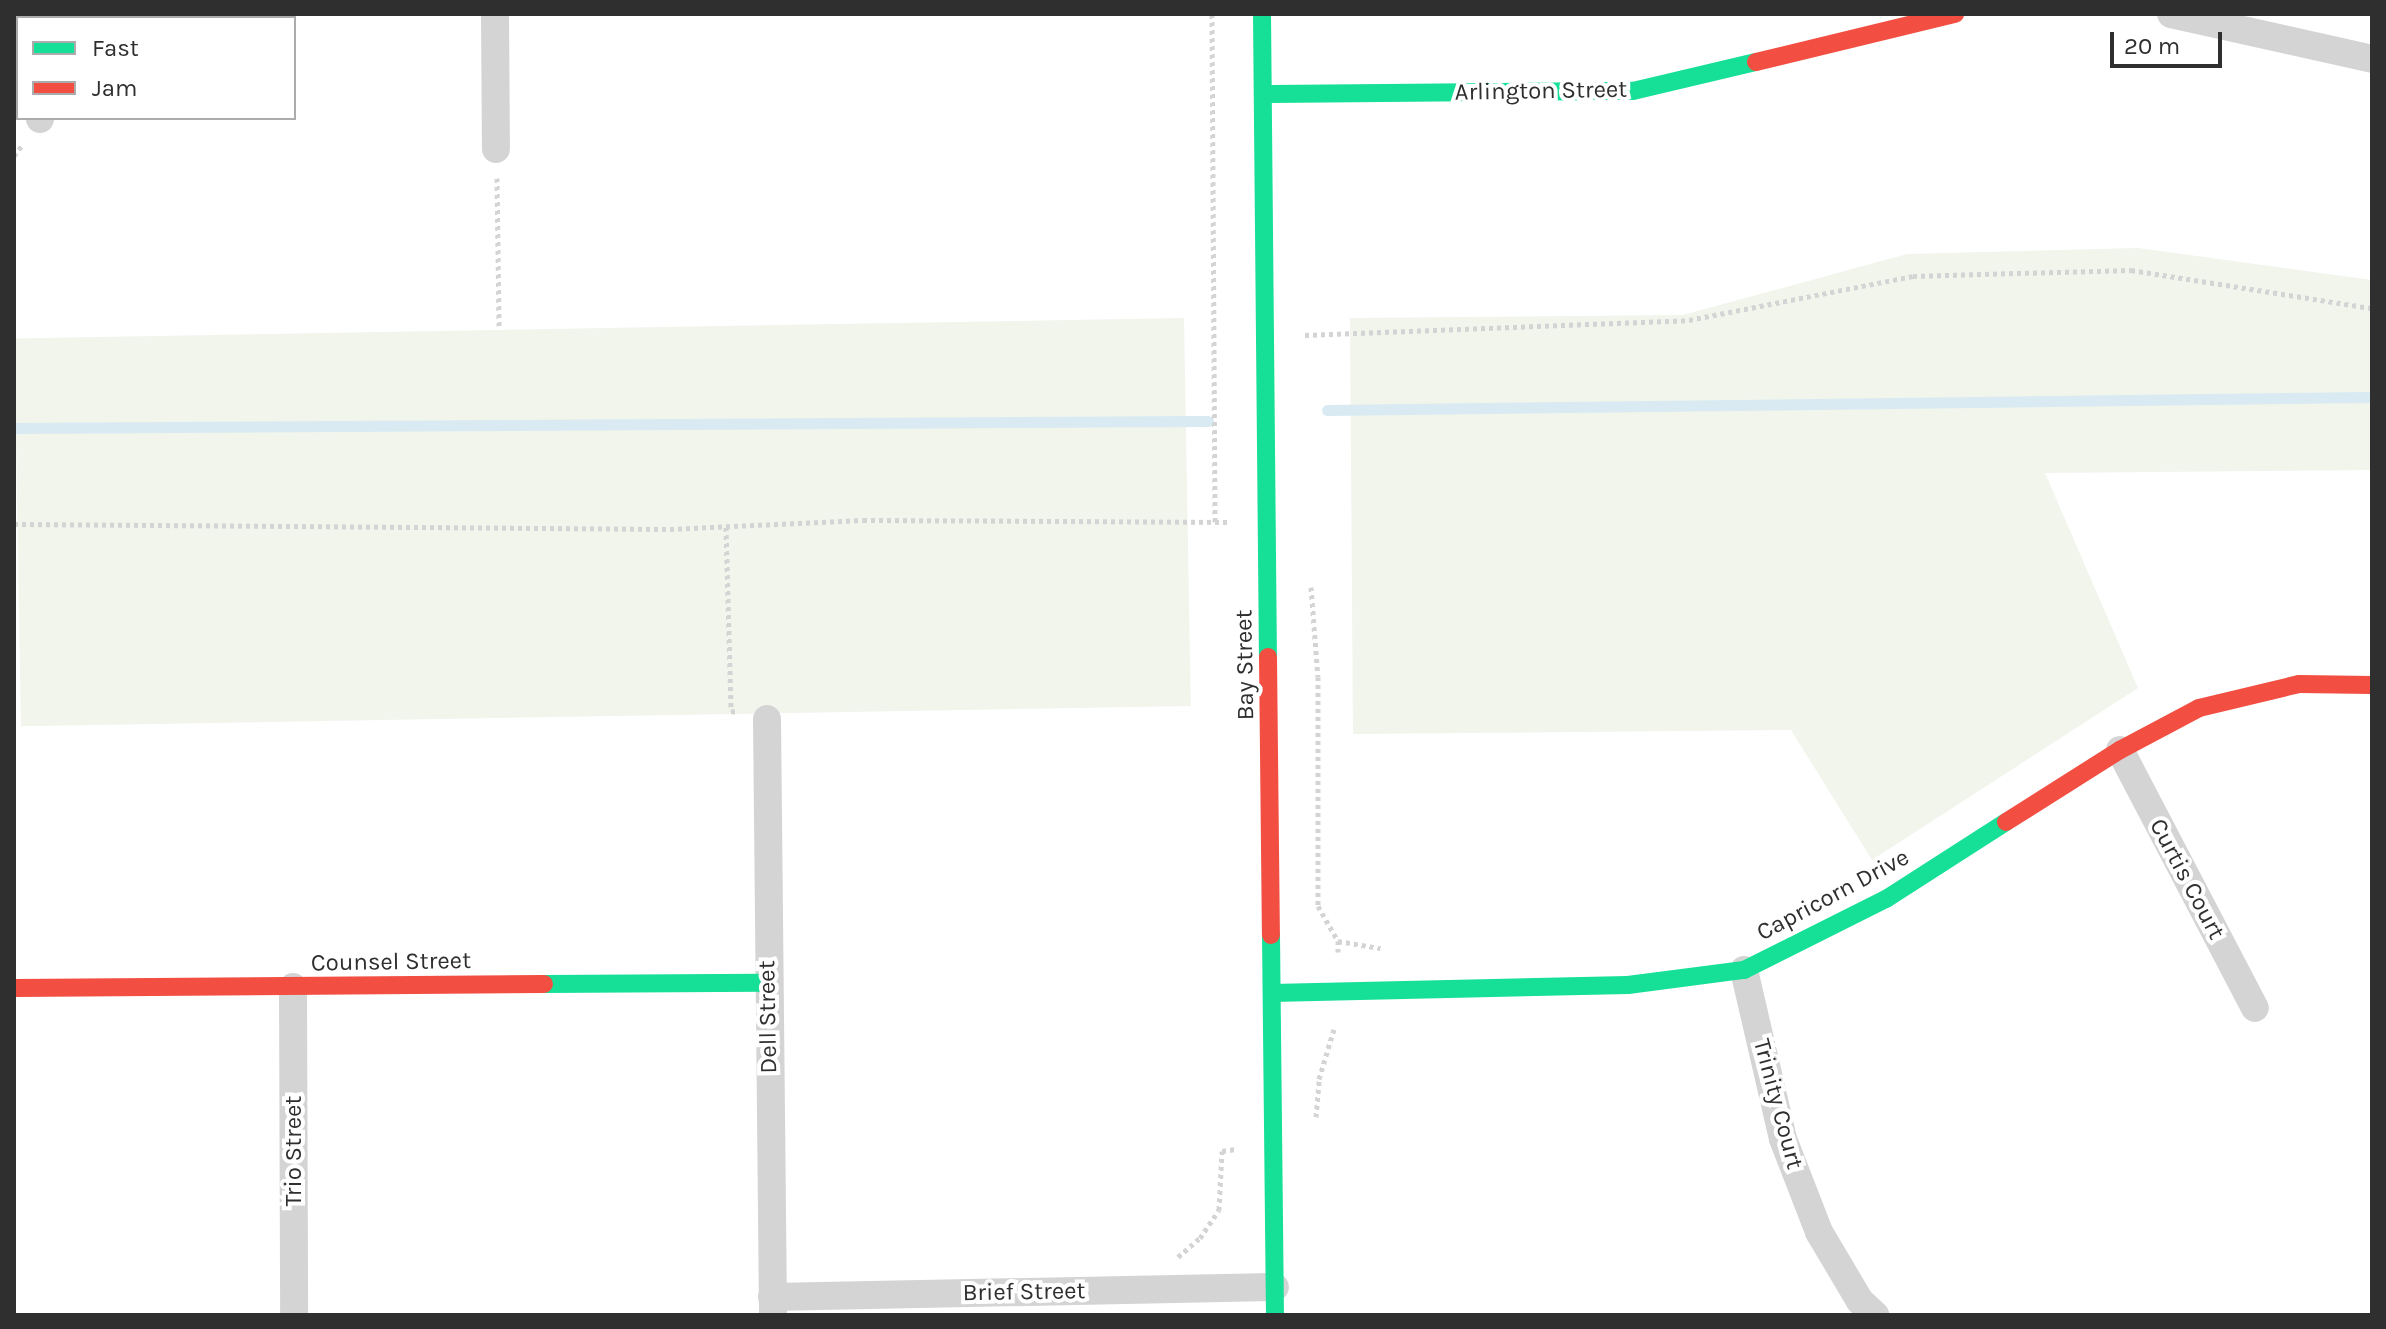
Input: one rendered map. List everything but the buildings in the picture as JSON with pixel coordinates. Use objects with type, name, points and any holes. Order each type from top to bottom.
[{"type":"street","points":[[495,14],[496,149]]},
{"type":"street","name":"Bay Street","points":[[1262,14],[1275,1301]]},
{"type":"street","name":"Arlington Street","points":[[1263,94],[1633,91],[1881,23],[1955,14]]},
{"type":"street","points":[[2190,15],[2372,59]]},
{"type":"street","name":"Capricorn Drive","points":[[1272,993],[1628,985],[1744,970],[1886,899],[2120,750],[2199,708],[2299,684],[2372,685]]},
{"type":"street","name":"Dell Street","points":[[767,719],[772,1306]]},
{"type":"street","name":"Curtis Court","points":[[2120,750],[2255,1008]]},
{"type":"street","name":"Trinity Court","points":[[1744,970],[1783,1139],[1819,1232],[1860,1301],[1875,1315]]},
{"type":"street","name":"Counsel Street","points":[[14,988],[768,983]]},
{"type":"street","name":"Trio Street","points":[[293,987],[294,1315]]},
{"type":"street","name":"Brief Street","points":[[772,1306],[1275,1301]]},
{"type":"path","points":[[1212,14],[1215,522]]},
{"type":"path","points":[[496,149],[499,326]]},
{"type":"path","points":[[1303,351],[1303,335],[1689,320],[1913,276],[2131,270],[2372,308]]},
{"type":"path","points":[[14,524],[392,530],[726,527],[863,520],[1267,522]]},
{"type":"path","points":[[726,527],[731,711],[767,719]]},
{"type":"shaded area","points":[[2138,248],[2372,280],[2372,470],[2045,473],[2138,688],[1872,860],[1791,730],[1353,734],[1350,318],[1683,315],[1907,254]]},
{"type":"shaded area","points":[[1184,318],[1191,706],[21,726],[14,338]]},
{"type":"waterway","points":[[1327,410],[2372,397]]},
{"type":"waterway","points":[[14,428],[1208,421]]},
{"type":"traffic: fast","points":[[1262,14],[1268,657]]},
{"type":"traffic: fast","points":[[1263,94],[1633,91],[1756,62]]},
{"type":"traffic: fast","points":[[1272,993],[1628,985],[1744,970],[1886,899],[2006,822]]},
{"type":"traffic: fast","points":[[1271,935],[1275,1315]]},
{"type":"traffic: fast","points":[[544,984],[768,983]]},
{"type":"traffic: jam","points":[[1756,62],[1955,14]]},
{"type":"traffic: jam","points":[[1268,657],[1271,935]]},
{"type":"traffic: jam","points":[[2006,822],[2120,750],[2199,708],[2299,684],[2372,685]]},
{"type":"traffic: jam","points":[[14,988],[544,984]]}]
